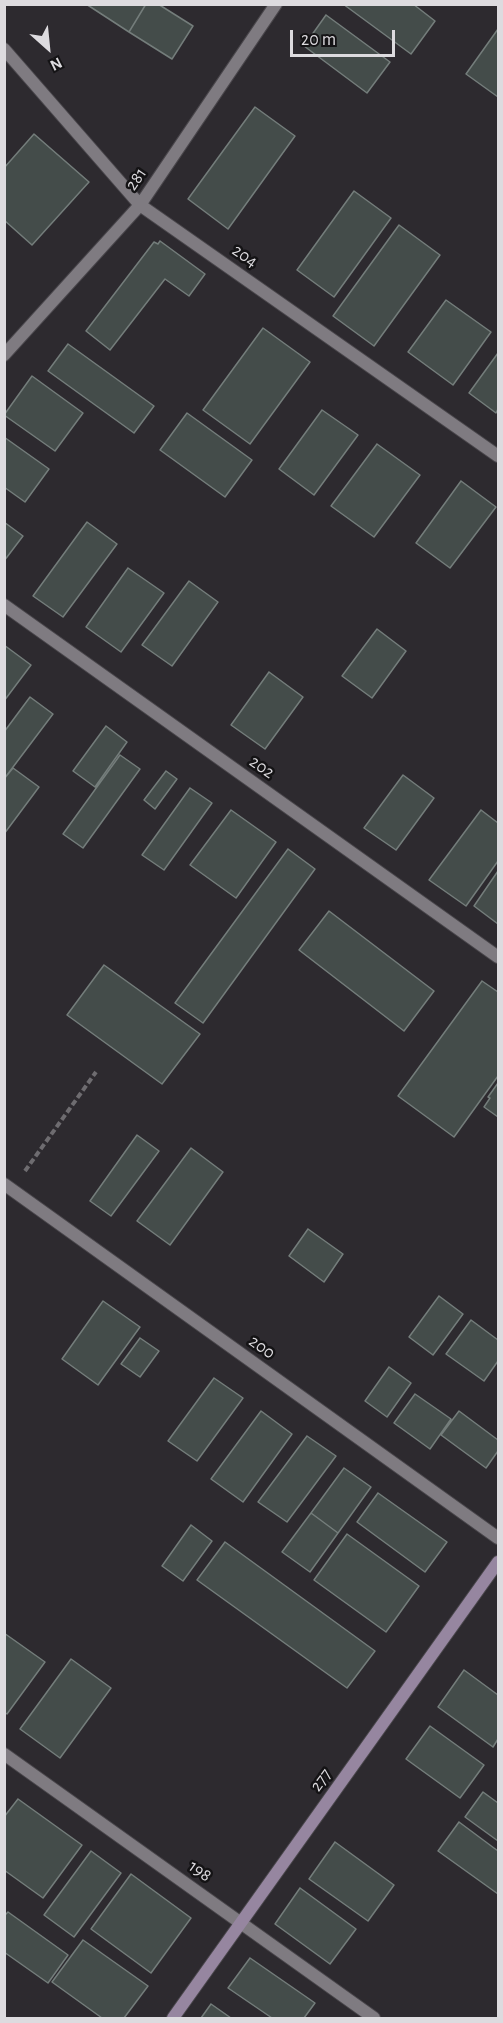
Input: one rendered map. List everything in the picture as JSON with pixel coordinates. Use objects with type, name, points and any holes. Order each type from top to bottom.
[{"type":"street","name":"281","points":[[4,355],[140,205],[276,4]]},
{"type":"street","name":"204","points":[[4,49],[140,205],[498,456]]},
{"type":"street","name":"202","points":[[4,605],[498,957]]},
{"type":"street","name":"200","points":[[8,1187],[498,1538]]},
{"type":"street","name":"277","points":[[173,2019],[498,1562]]},
{"type":"street","name":"198","points":[[4,1754],[374,2019]]},
{"type":"path","points":[[8,1187],[96,1072]]},
{"type":"building","points":[[86,4],[146,4],[129,32]]},
{"type":"building","points":[[146,4],[158,4],[193,26],[172,59],[129,32]]},
{"type":"building","points":[[343,4],[413,4],[435,21],[411,54]]},
{"type":"building","points":[[326,15],[390,62],[367,93],[304,46]]},
{"type":"building","points":[[498,29],[498,97],[466,74]]},
{"type":"building","points":[[255,107],[295,136],[228,229],[188,199]]},
{"type":"building","points":[[34,134],[89,182],[32,245],[4,220],[4,168]]},
{"type":"building","points":[[354,191],[391,218],[334,297],[297,270]]},
{"type":"building","points":[[399,225],[440,255],[374,346],[333,316]]},
{"type":"building","points":[[160,241],[205,274],[189,296],[165,279],[110,350],[86,331],[154,242],[158,244]]},
{"type":"building","points":[[446,300],[491,332],[453,385],[408,352]]},
{"type":"building","points":[[263,328],[310,362],[250,444],[203,410]]},
{"type":"building","points":[[68,344],[154,406],[134,433],[48,371]]},
{"type":"building","points":[[498,353],[498,409],[496,413],[469,393]]},
{"type":"building","points":[[32,376],[83,413],[55,451],[4,415]]},
{"type":"building","points":[[322,410],[358,435],[314,495],[279,469]]},
{"type":"building","points":[[187,413],[252,460],[225,497],[160,450]]},
{"type":"building","points":[[4,437],[49,469],[25,502],[4,487]]},
{"type":"building","points":[[377,444],[420,475],[374,537],[331,506]]},
{"type":"building","points":[[461,481],[496,507],[450,568],[416,543]]},
{"type":"building","points":[[4,522],[23,536],[4,561]]},
{"type":"building","points":[[87,522],[117,544],[63,617],[33,596]]},
{"type":"building","points":[[128,568],[164,593],[121,652],[86,627]]},
{"type":"building","points":[[189,581],[218,602],[172,666],[142,645]]},
{"type":"building","points":[[377,629],[406,651],[372,698],[342,676]]},
{"type":"building","points":[[4,645],[31,665],[4,701]]},
{"type":"building","points":[[269,672],[303,697],[265,749],[231,725]]},
{"type":"building","points":[[30,697],[53,714],[4,779],[4,732]]},
{"type":"building","points":[[106,726],[127,742],[95,787],[73,771]]},
{"type":"building","points":[[120,755],[140,769],[83,848],[63,834]]},
{"type":"building","points":[[13,768],[39,787],[4,834],[4,779]]},
{"type":"building","points":[[166,771],[177,779],[155,809],[144,800]]},
{"type":"building","points":[[403,775],[434,798],[396,850],[364,828]]},
{"type":"building","points":[[190,788],[212,803],[164,870],[142,855]]},
{"type":"building","points":[[231,810],[276,842],[236,898],[190,865]]},
{"type":"building","points":[[481,810],[498,823],[498,861],[466,906],[429,880]]},
{"type":"building","points":[[288,849],[315,869],[203,1023],[175,1003]]},
{"type":"building","points":[[498,871],[498,924],[474,906]]},
{"type":"building","points":[[329,911],[434,991],[404,1031],[299,950]]},
{"type":"building","points":[[104,965],[200,1034],[162,1084],[67,1015]]},
{"type":"building","points":[[482,981],[498,992],[498,1076],[454,1137],[398,1096]]},
{"type":"building","points":[[498,1083],[498,1117],[484,1107]]},
{"type":"building","points":[[137,1135],[159,1151],[111,1216],[90,1201]]},
{"type":"building","points":[[191,1148],[223,1172],[170,1245],[137,1221]]},
{"type":"building","points":[[308,1229],[343,1254],[324,1282],[289,1256]]},
{"type":"building","points":[[439,1296],[463,1314],[433,1355],[409,1337]]},
{"type":"building","points":[[103,1301],[140,1327],[98,1385],[62,1359]]},
{"type":"building","points":[[471,1320],[498,1340],[498,1361],[484,1381],[446,1354]]},
{"type":"building","points":[[140,1338],[159,1351],[140,1377],[121,1364]]},
{"type":"building","points":[[389,1367],[411,1383],[387,1417],[365,1401]]},
{"type":"building","points":[[214,1378],[243,1398],[197,1461],[168,1441]]},
{"type":"building","points":[[415,1394],[451,1419],[430,1449],[394,1423]]},
{"type":"building","points":[[261,1411],[292,1434],[243,1502],[211,1479]]},
{"type":"building","points":[[459,1411],[498,1440],[498,1451],[486,1468],[441,1435]]},
{"type":"building","points":[[307,1436],[336,1456],[287,1522],[258,1502]]},
{"type":"building","points":[[344,1468],[371,1487],[338,1533],[311,1513]]},
{"type":"building","points":[[378,1493],[447,1542],[425,1572],[357,1522]]},
{"type":"building","points":[[311,1513],[338,1533],[310,1572],[282,1552]]},
{"type":"building","points":[[191,1525],[212,1541],[183,1581],[162,1566]]},
{"type":"building","points":[[347,1534],[419,1586],[386,1632],[314,1580]]},
{"type":"building","points":[[225,1542],[375,1651],[347,1688],[197,1580]]},
{"type":"building","points":[[4,1633],[45,1662],[7,1714],[4,1712]]},
{"type":"building","points":[[71,1659],[111,1688],[60,1758],[20,1729]]},
{"type":"building","points":[[464,1670],[498,1695],[498,1739],[493,1747],[438,1707]]},
{"type":"building","points":[[430,1726],[484,1765],[460,1798],[406,1759]]},
{"type":"building","points":[[483,1792],[498,1803],[498,1841],[465,1817]]},
{"type":"building","points":[[18,1799],[82,1845],[43,1898],[4,1870],[4,1817]]},
{"type":"building","points":[[459,1822],[498,1851],[498,1894],[438,1851]]},
{"type":"building","points":[[335,1842],[394,1885],[368,1921],[309,1879]]},
{"type":"building","points":[[91,1851],[121,1873],[74,1937],[44,1915]]},
{"type":"building","points":[[131,1874],[191,1918],[151,1973],[91,1929]]},
{"type":"building","points":[[300,1888],[356,1929],[330,1964],[275,1924]]},
{"type":"building","points":[[8,1912],[68,1955],[48,1983],[4,1952],[4,1916]]},
{"type":"building","points":[[83,1940],[148,1986],[124,2018],[102,2018],[52,1982]]},
{"type":"building","points":[[250,1958],[315,2003],[304,2018],[272,2018],[228,1988]]},
{"type":"building","points":[[211,2004],[231,2018],[201,2018]]}]
